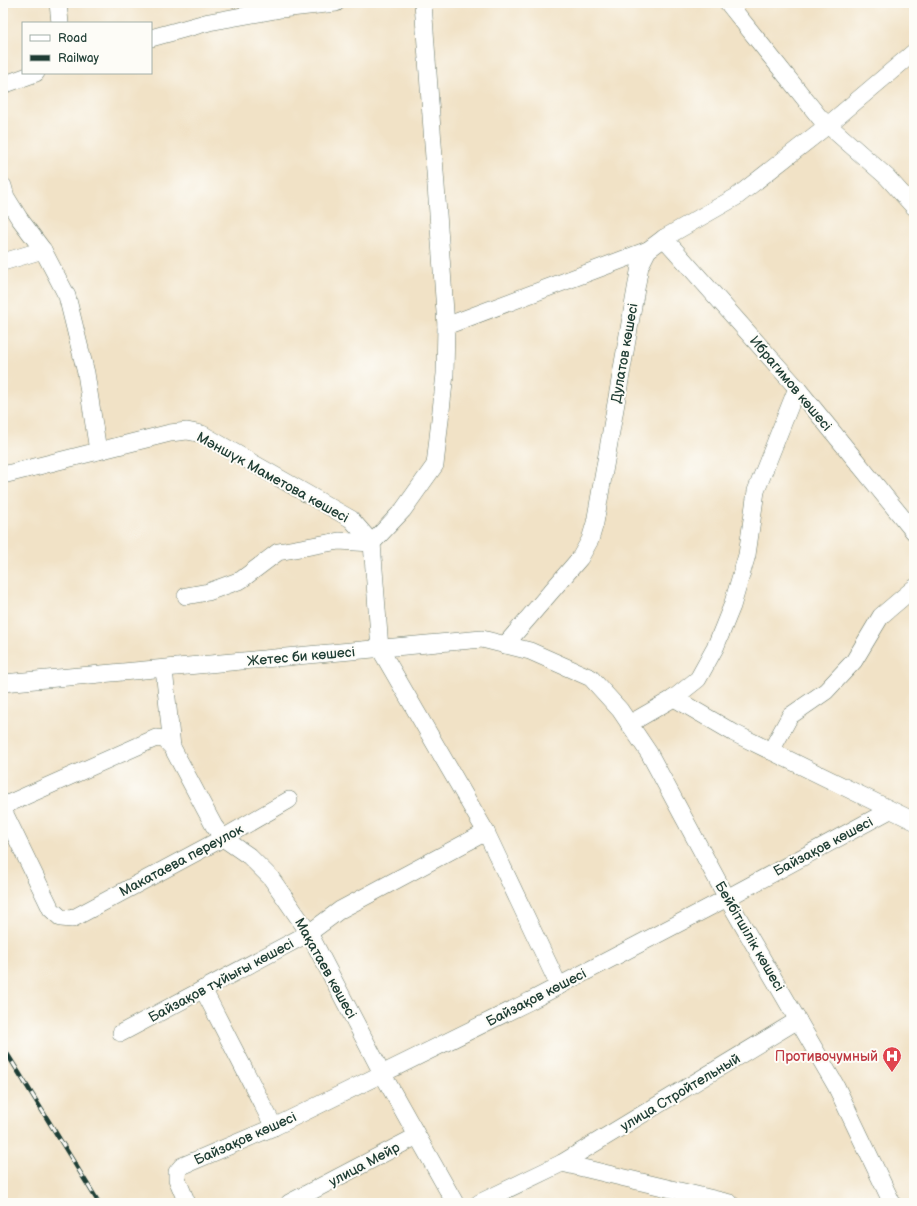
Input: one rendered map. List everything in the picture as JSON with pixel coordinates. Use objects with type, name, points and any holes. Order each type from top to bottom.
[{"type":"street","points":[[58,3],[60,22]]},
{"type":"street","points":[[152,38],[209,22],[281,9],[336,3]]},
{"type":"street","points":[[424,3],[446,326],[445,374],[435,465],[403,510],[372,543],[380,649],[486,832],[559,986]]},
{"type":"street","points":[[728,3],[820,118],[887,177],[914,208]]},
{"type":"street","name":"Дулатов көшесі","points":[[505,645],[580,558],[590,540],[595,523],[640,266],[648,250],[664,238],[736,197],[828,125],[914,52]]},
{"type":"street","points":[[3,85],[33,74]]},
{"type":"street","points":[[3,186],[6,197],[19,218],[43,250],[67,296],[86,373],[98,451]]},
{"type":"street","name":"Ибрагимов көшесі","points":[[664,238],[797,388],[914,532]]},
{"type":"street","points":[[3,262],[43,250]]},
{"type":"street","points":[[446,326],[648,250]]},
{"type":"street","points":[[629,724],[674,698],[698,679],[715,648],[732,606],[747,554],[756,490],[797,388]]},
{"type":"street","name":"Мәншүк Маметова көшесі","points":[[3,475],[170,433],[187,431],[202,434],[351,520],[372,543]]},
{"type":"street","points":[[186,596],[208,592],[241,580],[278,552],[339,541],[372,543]]},
{"type":"street","points":[[771,752],[790,716],[826,691],[854,661],[881,616],[914,588]]},
{"type":"street","name":"Жетес би көшесі","points":[[3,683],[482,639],[530,651],[591,678]]},
{"type":"street","points":[[164,669],[172,747]]},
{"type":"street","name":"Бейбітшілік көшесі","points":[[591,678],[620,710],[649,753],[727,898],[836,1086],[892,1203]]},
{"type":"street","points":[[674,698],[734,733],[771,752],[914,821]]},
{"type":"street","points":[[3,806],[156,738],[164,739],[172,747]]},
{"type":"street","name":"Мақатаев көшесі","points":[[172,747],[214,826],[222,838],[249,856],[271,878],[309,933],[382,1073],[455,1203]]},
{"type":"street","name":"Макатаева переулок","points":[[3,810],[51,909],[61,918],[72,918],[222,838],[289,800]]},
{"type":"street","name":"Байзақов көшесі","points":[[187,1203],[177,1179],[177,1172],[182,1166],[274,1127],[559,986],[890,810]]},
{"type":"street","name":"Байзақов тұйығы көшесі","points":[[121,1033],[309,933],[340,910],[486,832]]},
{"type":"street","points":[[203,989],[274,1127]]},
{"type":"street","name":"улица Стройтельный","points":[[479,1203],[562,1163],[798,1020]]},
{"type":"street","name":"улица Мейр","points":[[289,1203],[417,1136]]},
{"type":"street","points":[[562,1163],[730,1203]]},
{"type":"railway","points":[[3,1047],[99,1203]]},
{"type":"place","name":"Противочумный","points":[[892,1073]]}]
